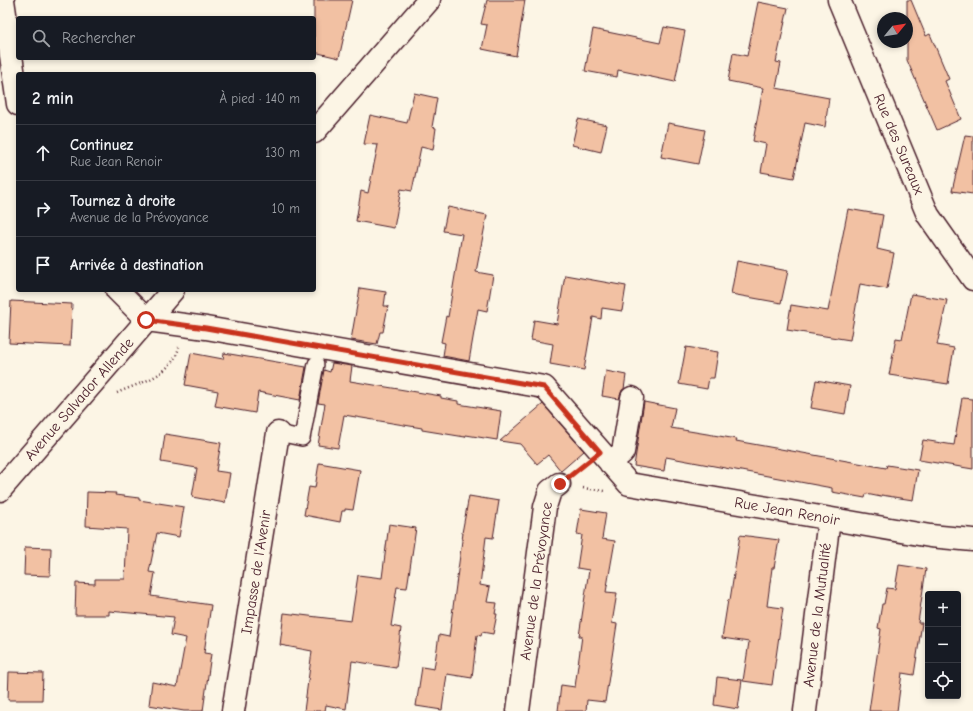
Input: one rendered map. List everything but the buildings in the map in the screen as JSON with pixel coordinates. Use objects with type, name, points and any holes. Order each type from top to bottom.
[{"type":"street","points":[[316,130],[429,0]]},
{"type":"street","name":"Rue des Sureaux","points":[[839,0],[928,215],[973,279]]},
{"type":"street","points":[[3,14],[16,92]]},
{"type":"street","points":[[119,292],[146,320]]},
{"type":"street","name":"Avenue Salvador Allende","points":[[0,490],[88,390],[146,320],[172,292]]},
{"type":"street","name":"Rue Jean Renoir","points":[[146,320],[544,387],[629,484],[930,536],[973,540]]},
{"type":"street","points":[[610,464],[623,452],[632,398]]},
{"type":"street","name":"Impasse de l'Avenir","points":[[234,711],[278,433]]},
{"type":"street","name":"Avenue de la Prévoyance","points":[[518,711],[545,507],[550,491],[560,484]]},
{"type":"street","name":"Avenue de la Mutualité","points":[[805,711],[829,519]]},
{"type":"lane","points":[[278,433],[302,438],[316,364]]},
{"type":"path","points":[[111,397],[159,375],[171,365],[178,351],[185,326]]},
{"type":"route","points":[[146,320],[206,328],[544,387],[600,452],[560,484]]}]
